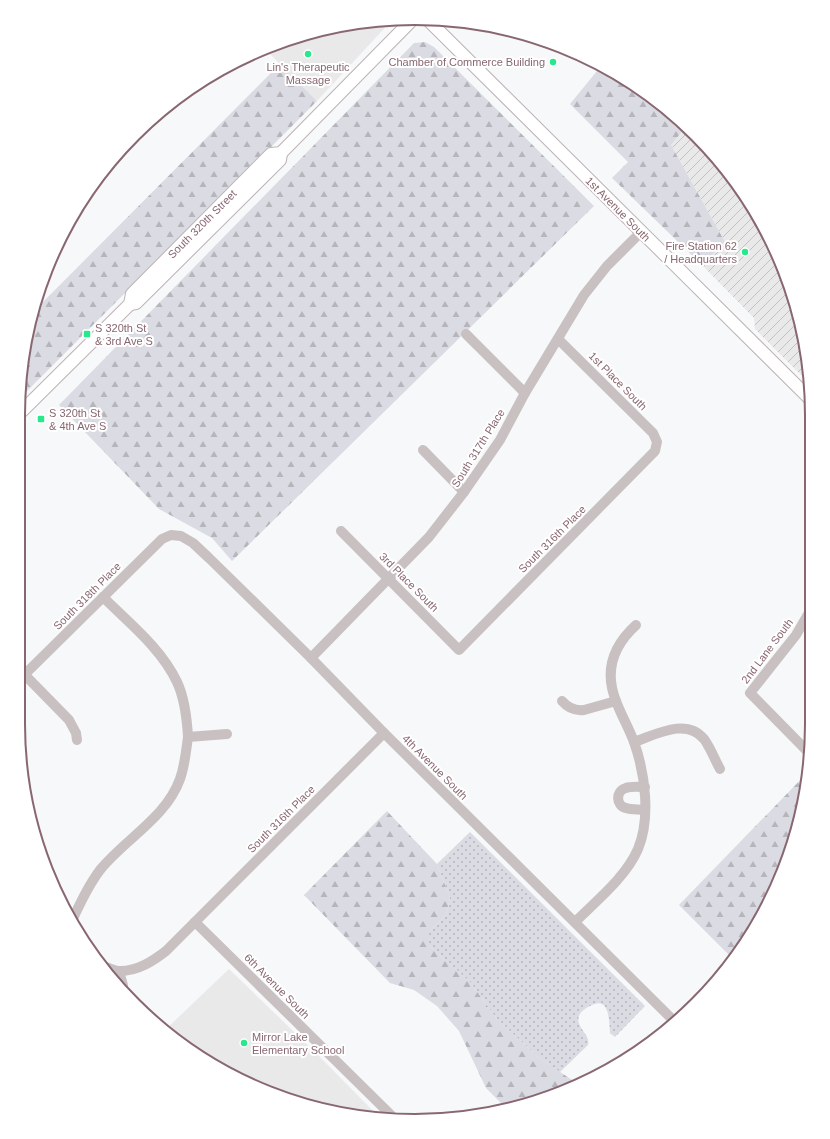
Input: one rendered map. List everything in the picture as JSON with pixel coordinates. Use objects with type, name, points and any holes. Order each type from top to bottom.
[{"type":"main road","name":"South 320th Street","points":[[25,408],[130,304],[132,294],[271,154],[281,153],[407,25]]},
{"type":"main road","name":"1st Avenue South","points":[[434,26],[804,393]]},
{"type":"street","name":"South 317th Place","points":[[311,658],[429,537],[464,492],[500,440],[525,394],[584,295],[607,266],[641,232]]},
{"type":"street","points":[[466,334],[525,394]]},
{"type":"street","name":"1st Place South","points":[[558,339],[653,433],[657,442]]},
{"type":"street","name":"South 316th Place","points":[[459,650],[655,451],[657,442]]},
{"type":"street","points":[[423,450],[464,492]]},
{"type":"street","name":"3rd Place South","points":[[341,531],[459,650]]},
{"type":"street","name":"South 318th Place","points":[[25,673],[162,539],[171,535],[176,535]]},
{"type":"street","name":"4th Avenue South","points":[[176,535],[187,539],[200,549],[671,1018]]},
{"type":"street","points":[[75,915],[84,895],[100,871],[157,815],[174,791],[180,779],[184,764],[188,737],[184,701],[178,683],[168,666],[151,645],[103,597]]},
{"type":"street","name":"2nd Lane South","points":[[804,748],[750,694],[796,635],[805,620]]},
{"type":"street","points":[[574,922],[618,879],[635,856],[641,838],[645,810],[641,765],[634,742],[616,701],[611,682],[614,654],[622,639],[636,625]]},
{"type":"street","points":[[25,681],[69,720],[76,733],[77,740]]},
{"type":"street","points":[[562,701],[570,708],[579,710],[616,701]]},
{"type":"street","points":[[634,742],[674,729],[688,728],[695,731],[704,739],[720,769]]},
{"type":"street","name":"South 316th Place","points":[[119,971],[136,968],[155,960],[166,951],[384,733]]},
{"type":"street","points":[[188,737],[227,734]]},
{"type":"street","points":[[644,787],[626,787],[620,791],[618,798],[620,804],[626,808],[645,810]]},
{"type":"street","name":"6th Avenue South","points":[[195,922],[389,1113]]},
{"type":"street","points":[[113,969],[119,971],[122,981]]},
{"type":"shaded area","points":[[386,26],[317,101],[270,54],[314,38],[339,32]]},
{"type":"shaded area","name":"Fire Station 62 / Headquarters","points":[[683,132],[691,139],[724,178],[753,220],[775,266],[792,314],[798,339],[803,377],[755,329],[754,318],[702,265],[725,242],[671,145]]},
{"type":"shaded area","name":"Mirror Lake Elementary School","points":[[229,969],[318,1055],[374,1112],[339,1107],[314,1101],[266,1084],[220,1062],[198,1048],[169,1026]]},
{"type":"green space","points":[[425,42],[434,47],[594,206],[232,561],[212,538],[159,509],[59,405],[414,43]]},
{"type":"green space","points":[[280,64],[317,101],[26,392],[32,339],[42,303]]},
{"type":"green space","points":[[596,70],[632,91],[672,122],[682,132],[671,145],[725,242],[702,265],[612,178],[628,162],[570,104],[597,71]]},
{"type":"green space","points":[[801,779],[792,825],[775,873],[753,919],[729,955],[679,905]]},
{"type":"green space","points":[[387,811],[437,864],[450,898],[446,915],[429,932],[429,945],[470,982],[496,1018],[538,1057],[573,1080],[540,1093],[502,1104],[486,1088],[459,1031],[437,1006],[414,990],[390,983],[304,895]]},
{"type":"green space","points":[[470,832],[645,1006],[615,1037],[610,1033],[609,1016],[605,1007],[601,1004],[597,1004],[583,1010],[578,1020],[587,1038],[588,1045],[560,1072],[538,1057],[496,1018],[470,982],[429,945],[429,932],[446,915],[450,898],[437,864]]},
{"type":"place","name":"Lin's Therapeutic Massage","points":[[308,54]]},
{"type":"place","name":"Chamber of Commerce Building","points":[[553,62]]},
{"type":"place","name":"Fire Station 62 / Headquarters","points":[[745,252]]},
{"type":"place","name":"S 320th St & 3rd Ave S","points":[[87,334]]},
{"type":"place","name":"S 320th St & 4th Ave S","points":[[41,419]]},
{"type":"place","name":"Mirror Lake Elementary School","points":[[244,1043]]}]
